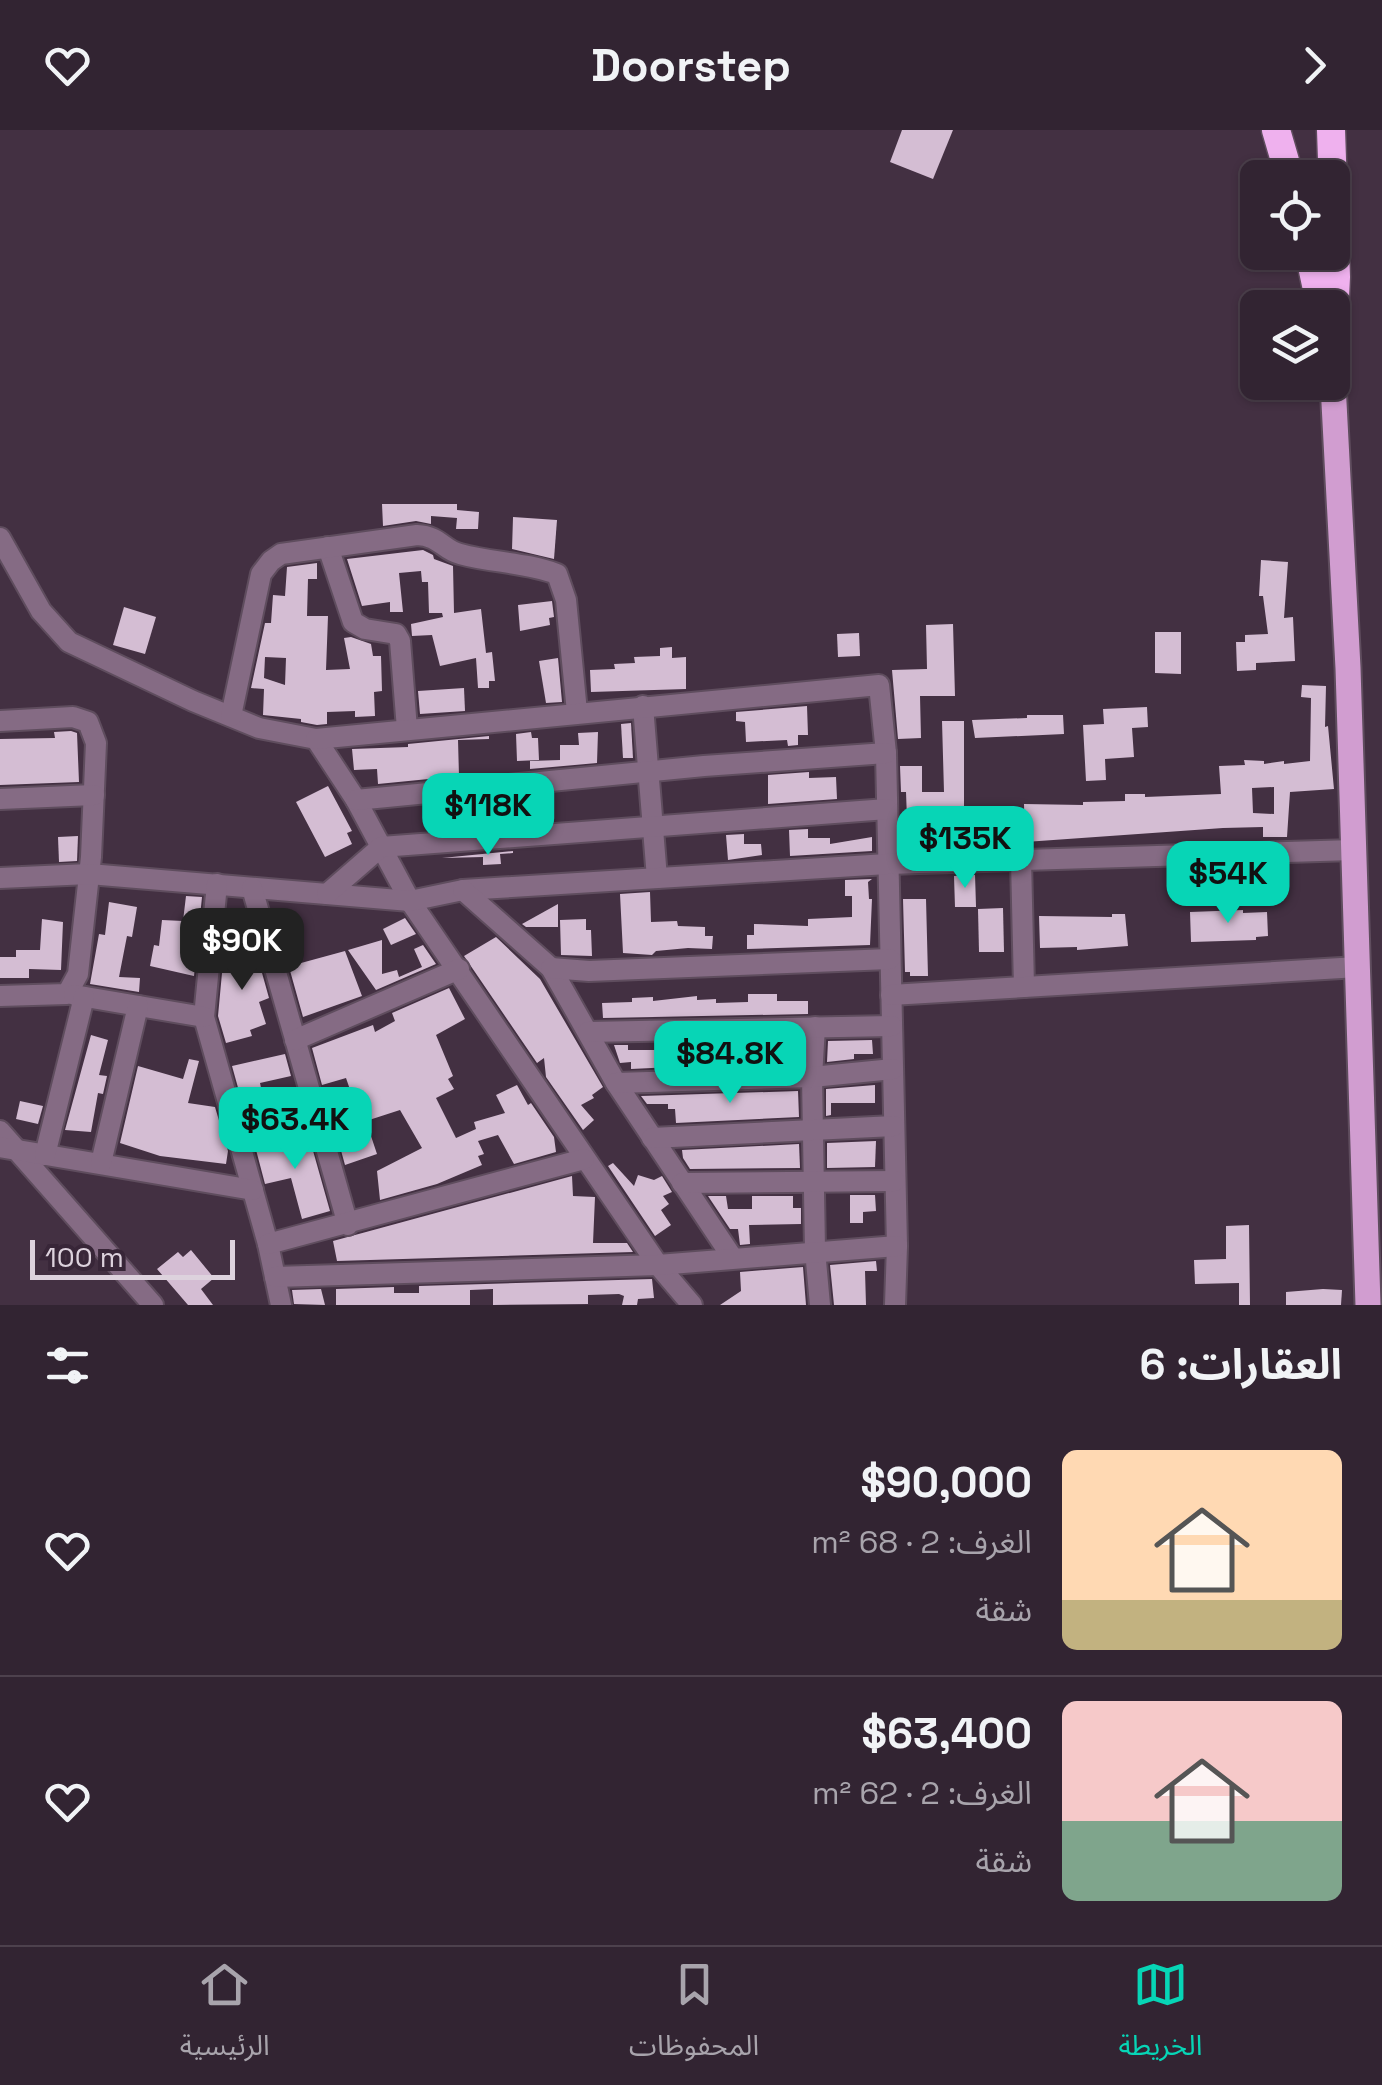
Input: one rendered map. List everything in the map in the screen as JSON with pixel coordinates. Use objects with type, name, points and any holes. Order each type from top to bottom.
[{"type":"highway","points":[[1276,130],[1285,160]]},
{"type":"highway","points":[[1331,130],[1335,290]]},
{"type":"main road","points":[[1334,400],[1348,668],[1368,1305]]},
{"type":"street","points":[[231,716],[261,574],[281,554],[431,535],[455,554],[540,567],[557,574],[566,600],[576,712]]},
{"type":"street","points":[[0,538],[42,612],[69,642],[259,728],[316,739],[880,685],[886,753],[896,1181],[895,1305]]},
{"type":"street","points":[[328,548],[353,622],[365,629],[396,634],[400,641],[407,729]]},
{"type":"street","points":[[643,706],[657,878]]},
{"type":"street","points":[[0,721],[74,717],[88,722],[96,743],[90,874],[76,995],[45,1155]]},
{"type":"street","points":[[316,739],[356,800],[410,900],[584,1159],[658,1265],[692,1305]]},
{"type":"street","points":[[356,800],[648,771],[886,753]]},
{"type":"street","points":[[0,798],[94,795]]},
{"type":"street","points":[[326,894],[381,847],[887,809]]},
{"type":"street","points":[[0,878],[90,874],[410,900],[463,890],[888,864],[1354,850]]},
{"type":"street","points":[[1020,860],[1024,987]]},
{"type":"street","points":[[217,884],[204,1017],[268,1244],[281,1305]]},
{"type":"street","points":[[252,888],[348,1225]]},
{"type":"street","points":[[463,890],[551,968],[616,1084],[732,1257]]},
{"type":"street","points":[[551,968],[589,971],[890,959]]},
{"type":"street","points":[[891,995],[1358,967]]},
{"type":"street","points":[[295,1040],[459,969]]},
{"type":"street","points":[[0,996],[76,995],[204,1017]]},
{"type":"street","points":[[101,1164],[138,1006]]},
{"type":"street","points":[[588,1032],[892,1026]]},
{"type":"street","points":[[815,1027],[814,1250],[820,1305]]},
{"type":"street","points":[[616,1084],[812,1078],[893,1068]]},
{"type":"street","points":[[652,1138],[894,1126]]},
{"type":"street","points":[[0,1131],[8,1148],[153,1305]]},
{"type":"street","points":[[8,1148],[253,1190]]},
{"type":"street","points":[[268,1244],[584,1159]]},
{"type":"street","points":[[682,1182],[896,1181]]},
{"type":"street","points":[[275,1277],[658,1265],[897,1246]]},
{"type":"building","points":[[902,130],[953,130],[933,179],[890,162]]},
{"type":"building","points":[[382,504],[457,504],[457,510],[479,512],[478,529],[456,529],[457,518],[431,516],[431,524],[416,521],[383,526]]},
{"type":"building","points":[[513,517],[557,520],[554,559],[512,549]]},
{"type":"building","points":[[423,550],[453,566],[454,613],[481,609],[486,653],[492,652],[495,681],[489,681],[489,688],[478,688],[476,658],[440,666],[432,635],[412,636],[411,624],[443,617],[442,613],[429,613],[428,582],[422,582],[421,571],[399,573],[403,612],[390,612],[390,602],[362,606],[347,559]]},
{"type":"building","points":[[1261,560],[1288,562],[1284,618],[1293,617],[1295,661],[1256,663],[1256,670],[1237,671],[1236,642],[1245,642],[1245,635],[1268,634],[1263,596],[1259,596]]},
{"type":"building","points":[[317,563],[317,579],[308,579],[307,616],[328,616],[326,670],[350,669],[344,638],[371,644],[373,656],[381,656],[382,691],[374,692],[375,716],[355,717],[355,711],[327,712],[327,724],[317,725],[263,715],[264,689],[251,688],[265,623],[271,623],[273,595],[285,596],[287,567]],"holes":[[[265,657],[286,658],[285,685],[264,678]]]},
{"type":"building","points":[[552,601],[554,617],[549,618],[550,625],[520,631],[518,605]]},
{"type":"building","points":[[124,607],[156,617],[145,654],[113,645]]},
{"type":"building","points":[[953,624],[955,696],[920,696],[921,738],[898,739],[892,670],[927,669],[926,625]]},
{"type":"building","points":[[1155,632],[1181,632],[1181,674],[1155,673]]},
{"type":"building","points":[[859,633],[860,656],[838,657],[837,634]]},
{"type":"building","points":[[672,647],[672,658],[686,657],[686,689],[591,692],[590,670],[615,669],[614,664],[635,663],[634,657],[660,656],[660,648]]},
{"type":"building","points":[[558,658],[562,702],[546,703],[539,661]]},
{"type":"building","points":[[1302,685],[1326,686],[1325,727],[1328,726],[1334,789],[1290,792],[1287,837],[1263,837],[1263,827],[1025,842],[1024,804],[1125,801],[1125,794],[1221,794],[1219,766],[1245,765],[1244,760],[1264,764],[1310,761],[1311,698],[1301,697]],"holes":[[[1274,787],[1274,814],[1253,813],[1252,788]]]},
{"type":"building","points":[[464,688],[465,711],[420,714],[418,691]]},
{"type":"building","points":[[807,706],[808,735],[798,735],[798,745],[788,746],[787,740],[746,742],[745,722],[736,721],[736,712]]},
{"type":"building","points":[[1147,707],[1148,727],[1132,728],[1134,757],[1105,759],[1106,780],[1086,781],[1083,725],[1104,724],[1103,709]]},
{"type":"building","points":[[1063,715],[1064,734],[975,738],[972,720]]},
{"type":"building","points":[[942,721],[964,721],[964,809],[973,809],[974,843],[902,849],[901,819],[907,819],[900,766],[922,766],[922,792],[944,792]]},
{"type":"building","points":[[631,723],[633,758],[623,758],[621,724]]},
{"type":"building","points":[[54,732],[77,733],[79,782],[0,785],[0,739],[55,738]]},
{"type":"building","points":[[531,732],[532,738],[538,738],[539,760],[517,761],[516,734]]},
{"type":"building","points":[[598,732],[597,763],[530,769],[530,761],[560,760],[560,745],[579,745],[578,733]]},
{"type":"building","points":[[489,736],[458,740],[459,776],[378,784],[377,769],[354,770],[352,749],[408,747],[408,744]]},
{"type":"building","points":[[809,772],[809,778],[836,777],[837,799],[768,804],[768,775]]},
{"type":"building","points":[[328,786],[352,831],[347,833],[352,844],[325,857],[296,802]]},
{"type":"building","points":[[542,796],[542,808],[521,808],[522,823],[441,829],[464,825],[464,803]]},
{"type":"building","points":[[808,829],[808,838],[830,838],[830,844],[872,837],[872,851],[790,856],[789,830]]},
{"type":"building","points":[[744,834],[744,844],[761,844],[762,855],[728,860],[726,835]]},
{"type":"building","points":[[78,836],[77,861],[59,862],[58,837]]},
{"type":"building","points":[[513,851],[500,854],[501,864],[483,865],[483,857],[442,858]]},
{"type":"building","points":[[975,875],[976,907],[955,907],[954,876]]},
{"type":"building","points":[[872,879],[868,882],[872,899],[870,945],[747,949],[747,935],[754,935],[754,924],[808,926],[808,919],[852,917],[852,896],[845,896],[845,880]]},
{"type":"building","points":[[650,892],[651,922],[677,921],[678,926],[705,927],[705,936],[713,936],[712,949],[656,951],[652,955],[623,953],[620,894]]},
{"type":"building","points":[[186,896],[202,897],[194,976],[150,966],[154,945],[159,946],[162,920],[183,921]]},
{"type":"building","points":[[903,899],[926,899],[928,976],[910,976],[910,972],[905,972]]},
{"type":"building","points":[[109,902],[137,907],[119,977],[140,978],[139,992],[90,984],[99,934],[105,935]]},
{"type":"building","points":[[558,904],[558,927],[522,924]]},
{"type":"building","points":[[1003,908],[1004,952],[979,952],[978,909]]},
{"type":"building","points":[[1190,912],[1267,912],[1268,936],[1256,940],[1191,942]]},
{"type":"building","points":[[1125,914],[1128,946],[1040,948],[1039,916]]},
{"type":"building","points":[[297,918],[304,941],[295,944],[301,963],[345,951],[362,996],[303,1017],[277,924]]},
{"type":"building","points":[[405,918],[416,934],[391,945],[383,929]]},
{"type":"building","points":[[42,919],[63,922],[61,970],[29,969],[29,978],[0,978],[0,957],[16,957],[16,950],[40,950]]},
{"type":"building","points":[[586,919],[586,930],[591,930],[592,956],[561,955],[560,920]]},
{"type":"building","points":[[252,937],[269,998],[259,1002],[266,1024],[250,1030],[252,1036],[226,1043],[218,1016],[222,973],[236,970],[230,941]]},
{"type":"building","points":[[496,937],[540,979],[603,1087],[581,1105],[594,1120],[583,1130],[546,1077],[544,1058],[537,1063],[464,956]]},
{"type":"building","points":[[382,940],[382,974],[397,970],[399,977],[422,967],[414,949],[423,945],[436,964],[376,990],[348,950]]},
{"type":"building","points":[[449,988],[465,1019],[436,1035],[453,1076],[448,1079],[454,1089],[436,1098],[456,1138],[476,1129],[474,1122],[505,1113],[496,1095],[517,1085],[554,1137],[556,1152],[514,1164],[498,1135],[478,1141],[484,1154],[478,1156],[482,1165],[437,1184],[380,1200],[377,1171],[422,1148],[400,1110],[366,1121],[377,1154],[345,1165],[334,1125],[354,1119],[352,1112],[357,1110],[346,1078],[322,1085],[312,1048],[373,1025],[375,1032],[395,1021],[392,1013]]},
{"type":"building","points":[[748,994],[777,994],[777,1001],[808,1001],[808,1014],[603,1018],[602,1003],[632,1002],[632,998],[653,997],[653,1001],[697,996],[697,1000],[716,999],[716,1003],[748,1002]]},
{"type":"building","points":[[91,1035],[108,1040],[99,1075],[107,1076],[103,1094],[98,1093],[91,1132],[65,1130]]},
{"type":"building","points":[[872,1040],[873,1054],[854,1054],[854,1059],[827,1062],[828,1041]]},
{"type":"building","points":[[796,1042],[796,1061],[631,1069],[631,1062],[620,1063],[614,1045],[628,1045],[628,1050],[656,1050],[656,1044]]},
{"type":"building","points":[[285,1054],[291,1076],[260,1083],[263,1097],[242,1102],[232,1066]]},
{"type":"building","points":[[189,1059],[199,1061],[188,1103],[215,1107],[228,1151],[226,1164],[160,1156],[120,1143],[138,1066],[183,1079]]},
{"type":"building","points":[[875,1085],[875,1103],[831,1103],[831,1115],[826,1116],[826,1089]]},
{"type":"building","points":[[798,1091],[799,1117],[676,1123],[675,1109],[668,1109],[668,1104],[647,1104],[641,1096]]},
{"type":"building","points":[[20,1101],[43,1106],[38,1124],[16,1119]]},
{"type":"building","points":[[308,1133],[330,1211],[302,1219],[291,1178],[265,1184],[255,1146]]},
{"type":"building","points":[[876,1141],[875,1167],[827,1168],[827,1143]]},
{"type":"building","points":[[799,1144],[800,1168],[690,1169],[682,1150]]},
{"type":"building","points":[[613,1163],[634,1186],[638,1175],[654,1180],[662,1176],[672,1192],[663,1196],[669,1204],[661,1210],[671,1225],[655,1236],[608,1166]]},
{"type":"building","points":[[572,1176],[573,1196],[595,1197],[593,1243],[627,1243],[633,1252],[337,1261],[333,1241]]},
{"type":"building","points":[[850,1195],[875,1195],[876,1211],[863,1212],[863,1223],[850,1223]]},
{"type":"building","points":[[708,1196],[726,1196],[728,1209],[752,1209],[752,1196],[793,1196],[793,1208],[801,1208],[801,1224],[749,1225],[750,1244],[740,1245],[738,1229],[730,1229]]},
{"type":"building","points":[[1249,1225],[1250,1305],[1239,1305],[1239,1283],[1195,1284],[1194,1260],[1226,1259],[1226,1226]]},
{"type":"building","points":[[191,1250],[214,1278],[201,1289],[213,1305],[188,1305],[157,1269],[178,1252],[183,1257]]},
{"type":"building","points":[[876,1261],[877,1271],[865,1271],[866,1305],[834,1305],[830,1265]]},
{"type":"building","points":[[803,1267],[806,1305],[720,1305],[741,1291],[740,1272]]},
{"type":"building","points":[[652,1279],[654,1298],[638,1299],[637,1305],[622,1305],[624,1296],[619,1294],[588,1295],[588,1304],[493,1305],[493,1289],[470,1290],[470,1305],[336,1305],[336,1289],[394,1287],[394,1293],[419,1293],[419,1286]]},
{"type":"building","points":[[321,1289],[325,1305],[294,1304],[292,1290]]},
{"type":"building","points":[[1342,1290],[1341,1305],[1286,1305],[1286,1292]]}]
